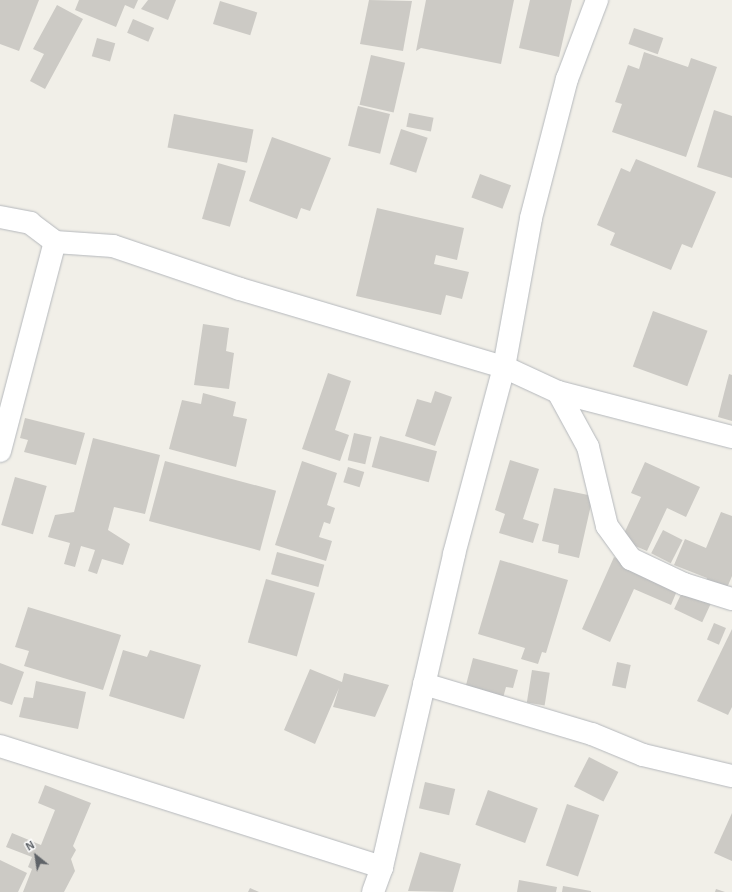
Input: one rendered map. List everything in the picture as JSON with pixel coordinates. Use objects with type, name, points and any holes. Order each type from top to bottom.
[{"type":"street","points":[[372,892],[382,867],[454,554],[504,367],[533,211],[567,79],[598,0]]},
{"type":"street","points":[[0,217],[30,223],[55,242],[113,246],[240,289],[504,367],[558,392],[732,437]]},
{"type":"street","points":[[0,451],[55,242]]},
{"type":"street","points":[[558,392],[588,447],[607,526],[631,559],[684,584],[732,599]]},
{"type":"street","points":[[424,684],[592,734],[643,755],[732,776]]},
{"type":"street","points":[[0,746],[382,867]]},
{"type":"building","points":[[0,0],[39,0],[19,51],[0,44]]},
{"type":"building","points":[[79,0],[138,0],[134,9],[125,5],[116,27],[75,10]]},
{"type":"building","points":[[148,0],[176,0],[168,20],[141,9]]},
{"type":"building","points":[[369,0],[412,1],[403,51],[360,44]]},
{"type":"building","points":[[426,0],[514,0],[501,64],[421,48],[416,51]]},
{"type":"building","points":[[530,0],[572,0],[559,57],[519,48]]},
{"type":"building","points":[[220,1],[257,12],[250,35],[213,24]]},
{"type":"building","points":[[57,5],[83,19],[45,89],[30,81],[44,54],[33,49]]},
{"type":"building","points":[[133,19],[154,28],[148,42],[127,33]]},
{"type":"building","points":[[634,28],[663,38],[658,54],[628,44]]},
{"type":"building","points":[[97,38],[115,43],[110,62],[92,56]]},
{"type":"building","points":[[644,52],[688,67],[691,58],[717,67],[686,157],[612,132],[622,104],[615,102],[628,65],[639,69]]},
{"type":"building","points":[[371,55],[405,63],[394,113],[360,105]]},
{"type":"building","points":[[358,106],[390,114],[380,154],[348,146]]},
{"type":"building","points":[[714,110],[732,116],[732,178],[697,167]]},
{"type":"building","points":[[409,113],[434,118],[431,132],[406,127]]},
{"type":"building","points":[[174,114],[254,129],[247,163],[168,147]]},
{"type":"building","points":[[401,129],[428,138],[416,173],[390,164]]},
{"type":"building","points":[[272,137],[331,158],[310,211],[301,208],[297,219],[249,201]]},
{"type":"building","points":[[636,159],[716,192],[692,248],[682,244],[671,270],[610,245],[615,233],[597,225],[621,168],[630,172]]},
{"type":"building","points":[[218,163],[246,171],[230,227],[202,219]]},
{"type":"building","points":[[480,174],[511,185],[502,209],[471,197]]},
{"type":"building","points":[[377,208],[464,228],[457,260],[436,255],[434,264],[469,272],[462,299],[446,295],[441,315],[356,296]]},
{"type":"building","points":[[653,311],[708,331],[687,386],[633,366]]},
{"type":"building","points":[[203,324],[229,328],[226,351],[234,353],[229,389],[194,385]]},
{"type":"building","points":[[328,373],[351,381],[335,430],[349,435],[340,461],[302,449]]},
{"type":"building","points":[[729,374],[732,375],[732,421],[718,417]]},
{"type":"building","points":[[435,391],[452,397],[435,446],[405,436],[417,399],[431,403]]},
{"type":"building","points":[[203,393],[236,402],[233,416],[247,419],[236,467],[169,449],[182,400],[201,404]]},
{"type":"building","points":[[25,418],[85,433],[76,465],[24,452],[28,440],[20,438]]},
{"type":"building","points":[[354,433],[372,437],[365,464],[348,460]]},
{"type":"building","points":[[380,436],[437,451],[429,482],[372,467]]},
{"type":"building","points":[[93,438],[160,455],[145,514],[114,507],[108,530],[130,544],[123,565],[102,559],[97,574],[88,571],[95,550],[81,546],[75,567],[64,564],[70,543],[48,537],[55,515],[74,512]]},
{"type":"building","points":[[510,460],[539,469],[523,519],[539,524],[533,543],[499,533],[505,514],[495,510]]},
{"type":"building","points":[[165,461],[276,491],[260,551],[149,521]]},
{"type":"building","points":[[302,461],[337,473],[327,505],[335,508],[330,524],[324,522],[319,537],[332,541],[326,561],[275,545]]},
{"type":"building","points":[[645,462],[700,487],[686,517],[667,508],[647,551],[621,540],[641,497],[631,493]]},
{"type":"building","points":[[348,467],[364,472],[360,487],[343,482]]},
{"type":"building","points":[[15,477],[47,486],[33,534],[1,525]]},
{"type":"building","points":[[554,488],[593,496],[579,558],[558,553],[559,545],[542,541]]},
{"type":"building","points":[[721,512],[732,516],[732,576],[724,595],[703,587],[707,578],[674,565],[685,539],[706,548]]},
{"type":"building","points":[[663,530],[683,540],[671,563],[651,553]]},
{"type":"building","points":[[277,552],[324,565],[318,587],[271,574]]},
{"type":"building","points":[[614,557],[679,586],[671,605],[634,589],[610,642],[582,629]]},
{"type":"building","points":[[500,560],[568,580],[546,653],[542,652],[538,664],[521,659],[525,648],[478,634]]},
{"type":"building","points":[[266,579],[315,593],[297,657],[248,642]]},
{"type":"building","points":[[683,590],[711,603],[702,622],[674,609]]},
{"type":"building","points":[[28,607],[121,635],[103,690],[24,666],[29,651],[15,647]]},
{"type":"building","points":[[714,623],[726,628],[719,645],[707,640]]},
{"type":"building","points":[[732,629],[732,707],[728,715],[697,701]]},
{"type":"building","points":[[123,650],[147,657],[150,650],[201,665],[184,719],[109,696]]},
{"type":"building","points":[[473,658],[518,670],[513,688],[506,687],[503,698],[465,689]]},
{"type":"building","points":[[617,662],[631,665],[626,688],[612,685]]},
{"type":"building","points":[[0,663],[24,672],[12,705],[0,701]]},
{"type":"building","points":[[310,669],[342,682],[344,673],[389,685],[375,717],[333,707],[339,688],[315,744],[284,730]]},
{"type":"building","points":[[532,670],[550,673],[545,705],[527,703]]},
{"type":"building","points":[[36,681],[86,692],[78,729],[19,717],[24,697],[33,698]]},
{"type":"building","points":[[589,757],[618,772],[603,801],[574,786]]},
{"type":"building","points":[[425,782],[455,789],[449,815],[419,808]]},
{"type":"building","points":[[45,785],[91,803],[73,846],[76,850],[71,859],[75,871],[64,892],[23,892],[32,869],[28,867],[32,857],[6,847],[12,833],[41,845],[55,810],[38,803]]},
{"type":"building","points":[[488,790],[538,808],[525,843],[475,825]]},
{"type":"building","points":[[567,804],[599,815],[578,877],[546,865]]},
{"type":"building","points":[[732,813],[732,861],[714,853]]},
{"type":"building","points":[[420,852],[461,864],[453,892],[408,891]]},
{"type":"building","points":[[0,860],[27,873],[18,892],[0,892]]},
{"type":"building","points":[[519,880],[557,887],[556,892],[517,892]]},
{"type":"building","points":[[563,886],[591,891],[591,892],[562,892]]},
{"type":"building","points":[[250,888],[259,892],[248,892]]},
{"type":"building","points":[[716,889],[725,892],[715,892]]}]
